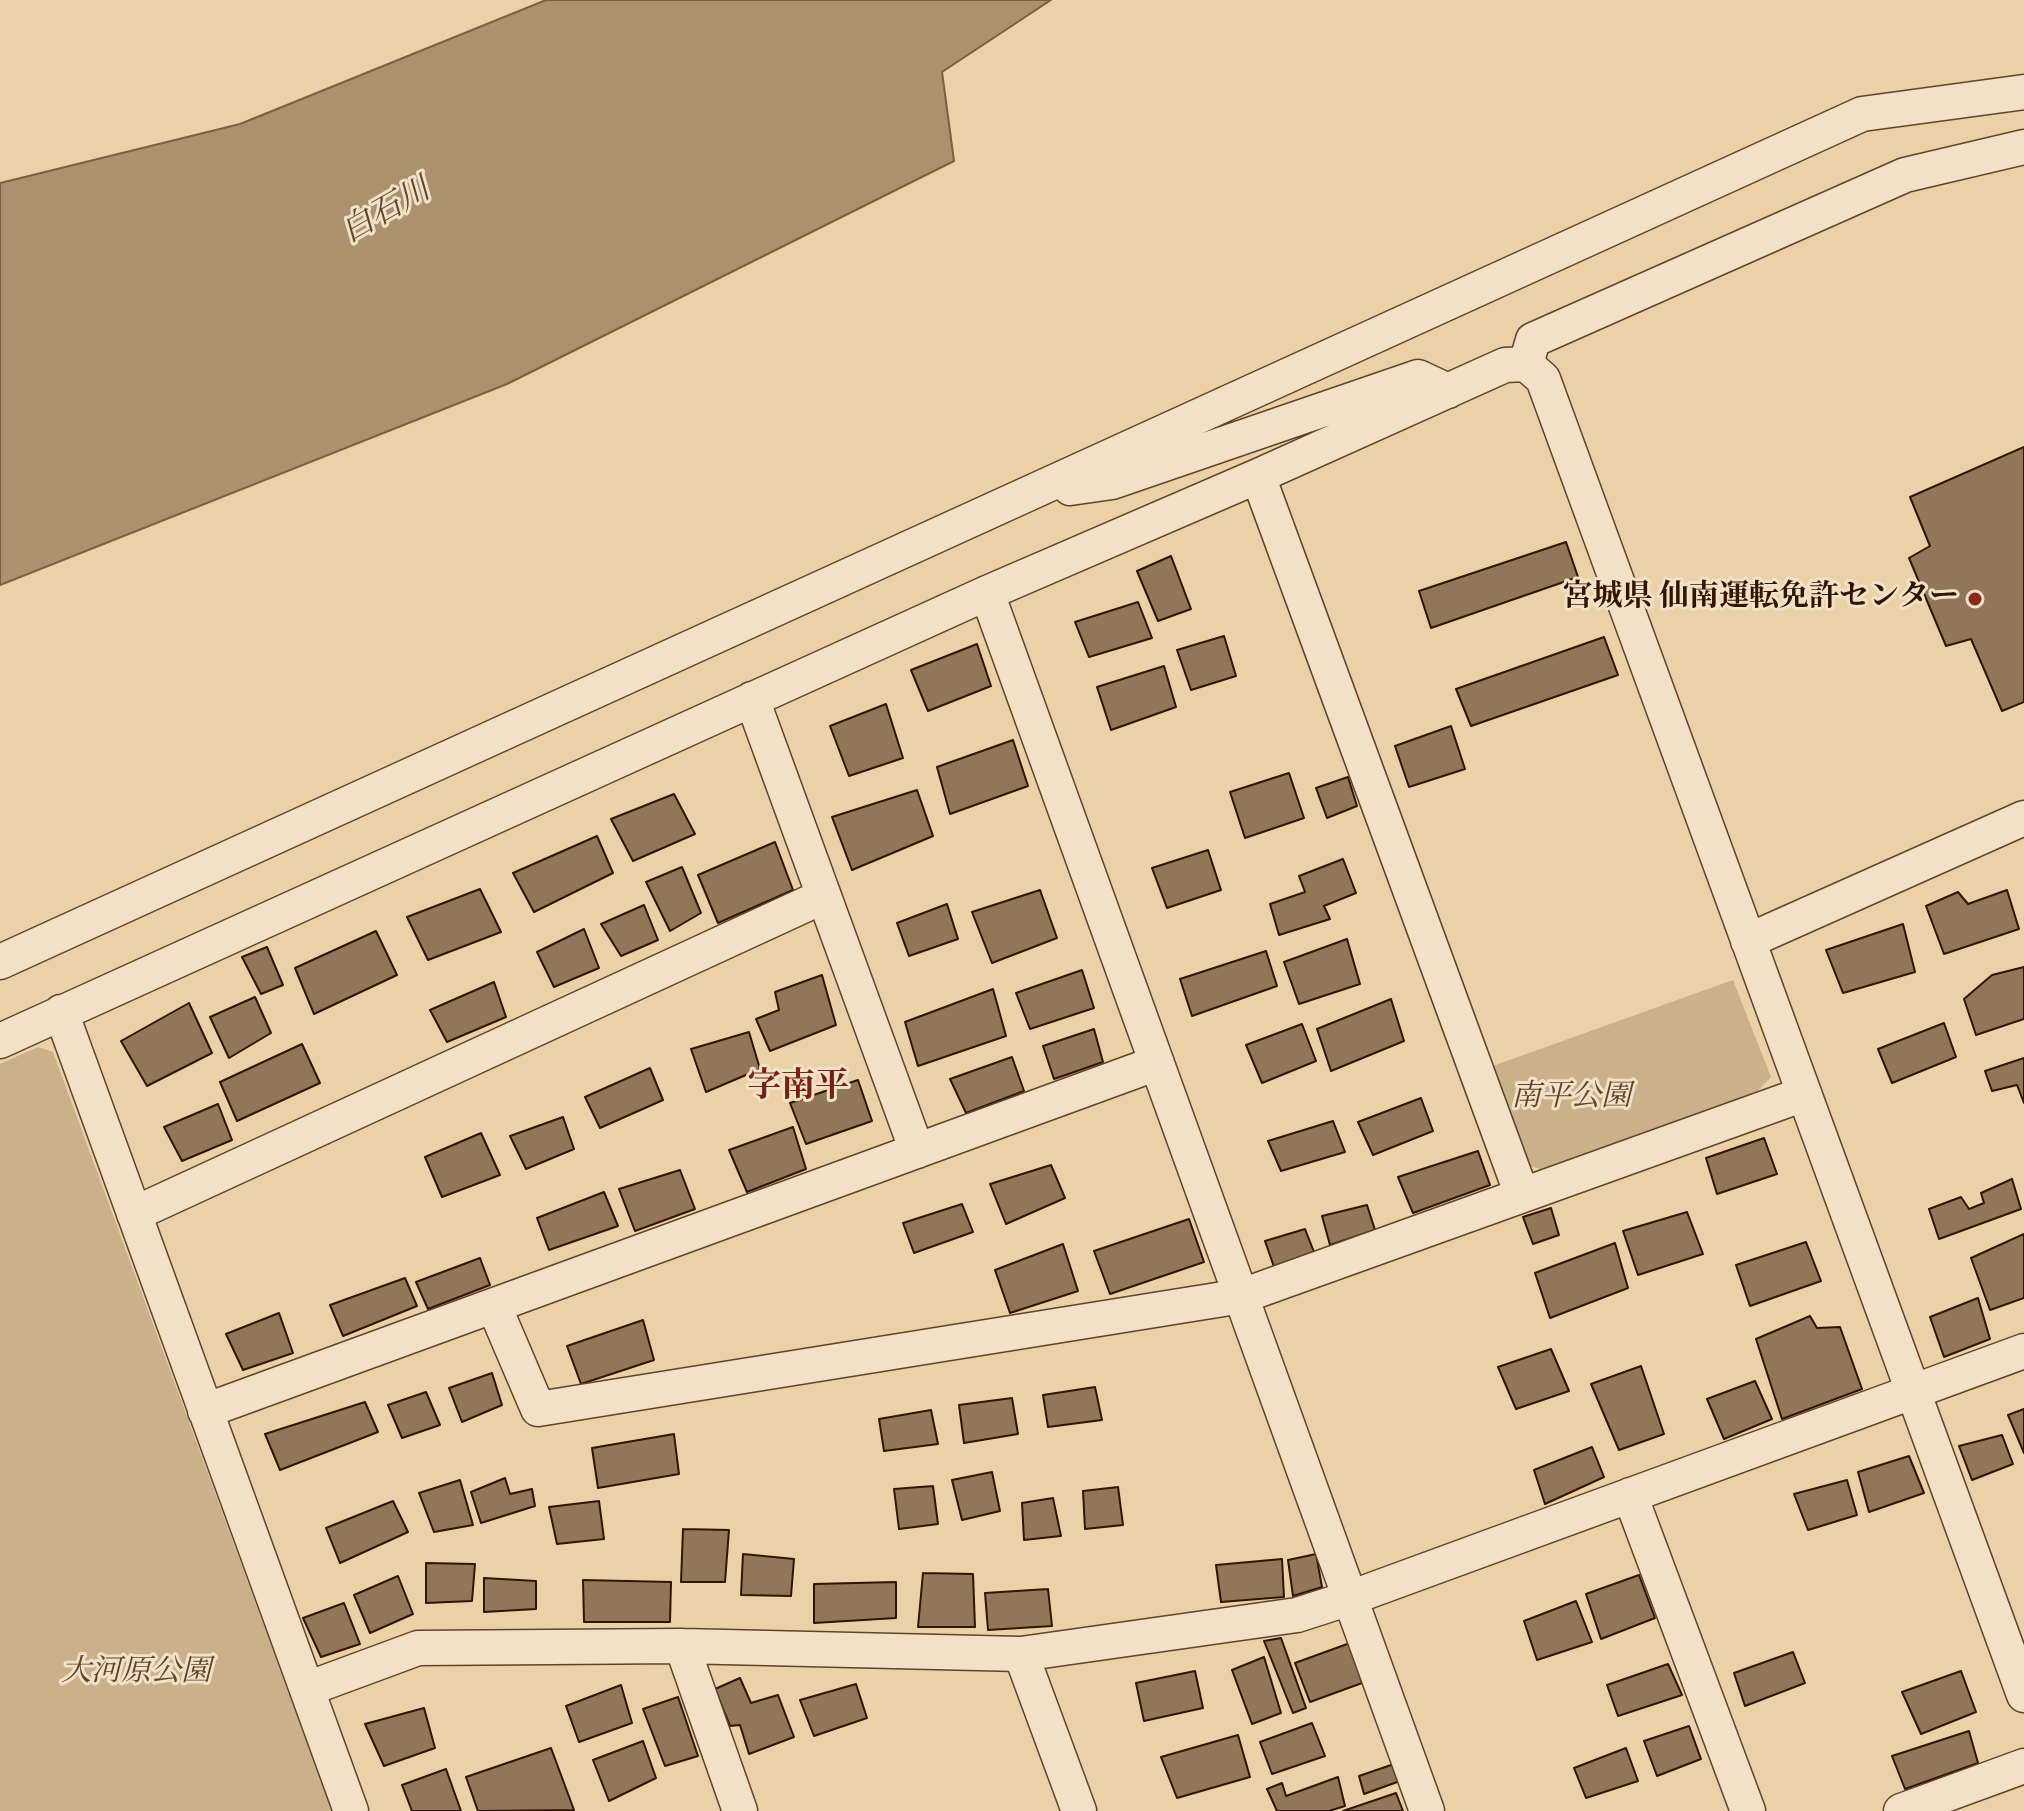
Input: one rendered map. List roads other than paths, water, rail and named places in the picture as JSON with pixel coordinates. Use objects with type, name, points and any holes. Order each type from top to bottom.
[{"type":"street","points":[[0,962],[1862,114],[2024,92]]},
{"type":"street","points":[[1526,364],[1533,340],[1905,175],[2024,147]]},
{"type":"street","points":[[0,1041],[987,593],[1505,365],[1526,364],[1543,379],[2024,1695]]},
{"type":"street","points":[[1029,494],[1112,482],[1418,377],[1448,391]]},
{"type":"street","points":[[1258,476],[1522,1195]]},
{"type":"street","points":[[987,593],[1427,1811]]},
{"type":"street","points":[[752,699],[917,1151]]},
{"type":"street","points":[[1748,941],[2024,818]]},
{"type":"street","points":[[134,1214],[824,896]]},
{"type":"street","points":[[61,1012],[351,1811]]},
{"type":"street","points":[[205,1411],[1157,1063]]},
{"type":"street","points":[[494,1306],[538,1409],[1242,1296],[1804,1094]]},
{"type":"street","points":[[307,1689],[418,1648],[682,1646],[1021,1654],[1297,1615],[2024,1351]]},
{"type":"street","points":[[1630,1495],[1748,1811]]},
{"type":"street","points":[[682,1646],[740,1811]]},
{"type":"street","points":[[1021,1654],[1079,1811]]},
{"type":"street","points":[[1901,1811],[2024,1766]]},
{"type":"water","name":"白石川","points":[[546,0],[1051,0],[942,72],[954,161],[507,384],[0,585],[0,183],[240,124]]},
{"type":"place","name":"宮城県 仙南運転免許センター","points":[[1975,599]]},
{"type":"district","name":"字南平","points":[[798,1089]]},
{"type":"park label","name":"南平公園","points":[[1571,1099]]},
{"type":"park label","name":"大河原公園","points":[[136,1674]]}]
